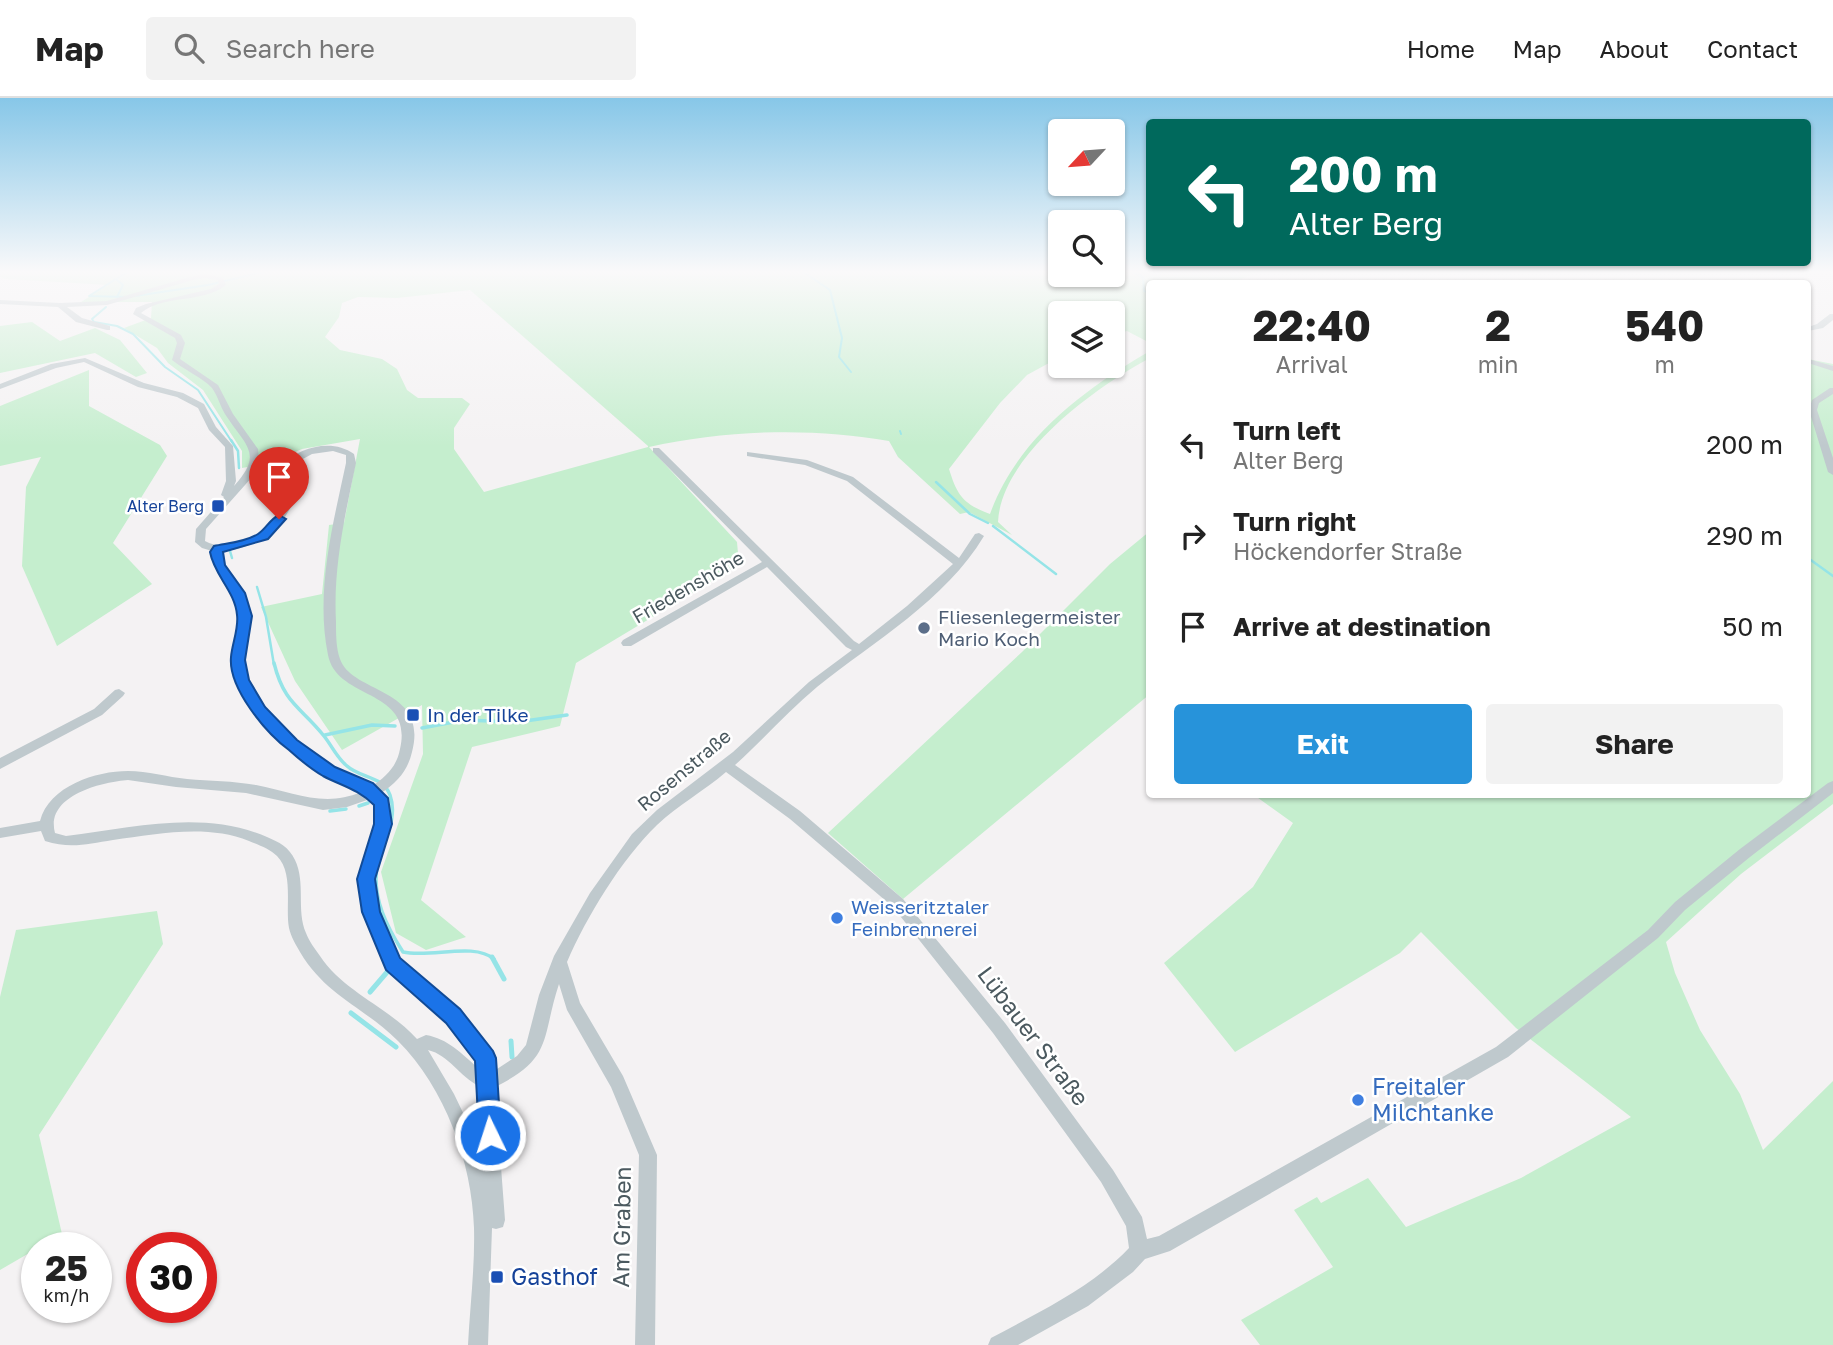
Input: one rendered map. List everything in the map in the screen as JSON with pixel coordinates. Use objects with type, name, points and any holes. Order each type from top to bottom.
[{"type":"street","points":[[164,329],[178,337],[181,343],[176,360],[215,387],[229,414],[254,449],[256,459],[248,476],[201,529],[200,542],[206,547],[218,549],[250,542],[272,528],[289,504],[294,488],[285,474],[286,466],[296,457],[328,447],[350,454],[351,463],[339,516],[334,562],[331,625],[334,661],[342,673],[397,706],[407,717],[408,746],[397,772],[379,788],[355,800],[323,805],[242,787],[191,784],[121,774],[81,786],[60,798],[48,814],[46,825],[50,837],[66,841],[189,827],[218,827],[253,835],[278,848],[287,857],[292,874],[297,929],[319,968],[335,986],[394,1026],[417,1049],[443,1088],[465,1135],[483,1226],[478,1345]]},
{"type":"street","points":[[0,387],[54,366],[85,360],[141,385],[180,395],[201,406],[212,428],[229,446],[232,481],[226,495],[232,496]]},
{"type":"street","points":[[1811,362],[1833,369]]},
{"type":"street","points":[[1833,390],[1815,402],[1813,410],[1833,472]]},
{"type":"street","name":"Friedenshöhe","points":[[656,450],[767,563],[850,644],[859,649]]},
{"type":"street","points":[[750,454],[807,463],[850,479],[959,563]]},
{"type":"street","name":"Rosenstraße","points":[[488,1082],[505,1075],[522,1062],[538,1042],[551,981],[559,961],[603,884],[648,828],[726,765],[775,717],[922,597],[959,563],[976,544],[979,536]]},
{"type":"street","points":[[218,549],[216,552],[219,565],[238,593],[245,616],[237,660],[245,690],[259,710],[291,744],[330,772],[379,788]]},
{"type":"street","name":"Friedenshöhe","points":[[627,643],[767,563]]},
{"type":"street","points":[[0,764],[98,712],[119,693]]},
{"type":"street","name":"Lübauer Straße","points":[[726,765],[795,815],[898,903],[999,1028],[1107,1176],[1135,1224],[1139,1251]]},
{"type":"street","points":[[998,1345],[1081,1299],[1126,1265],[1139,1251],[1163,1244],[1502,1052],[1653,934],[1680,906],[1833,786]]},
{"type":"street","points":[[379,788],[383,824],[366,879],[371,912],[393,964],[453,1016],[471,1035],[485,1058],[496,1220]]},
{"type":"street","points":[[0,833],[46,825]]},
{"type":"street","name":"Am Graben","points":[[559,961],[578,1016],[617,1082],[648,1155],[645,1345]]},
{"type":"street","points":[[417,1049],[426,1042],[436,1042],[466,1071],[488,1082]]},
{"type":"green space","points":[[0,329],[43,329],[60,341],[97,329],[120,340],[147,373],[136,377],[95,353],[0,373]]},
{"type":"green space","points":[[126,329],[330,329],[325,337],[340,350],[382,359],[397,369],[407,390],[418,398],[462,398],[470,404],[454,428],[454,449],[484,492],[648,447],[515,329],[1048,329],[1048,364],[1027,375],[1000,403],[949,469],[962,498],[990,514],[1017,462],[1035,440],[1077,400],[1107,378],[1117,378],[1055,426],[1033,448],[1015,472],[1003,497],[998,522],[1012,535],[969,512],[960,514],[898,457],[889,441],[829,434],[769,432],[708,437],[649,447],[737,542],[739,565],[576,663],[560,726],[472,747],[421,900],[466,937],[426,950],[396,933],[381,872],[423,754],[422,705],[342,750],[295,681],[261,607],[322,594],[329,525],[344,523],[360,439],[302,449],[270,463],[242,468],[242,451],[203,390],[168,363],[157,348]]},
{"type":"green space","points":[[1125,329],[1146,329],[1146,341]]},
{"type":"green space","points":[[1146,353],[1146,360],[1125,373],[1125,366]]},
{"type":"green space","points":[[1811,360],[1833,364],[1833,804],[1741,874],[1666,942],[1675,973],[1700,1030],[1740,1094],[1763,1150],[1833,1081],[1833,1345],[1260,1345],[1241,1320],[1333,1267],[1294,1210],[1317,1197],[1321,1203],[1368,1178],[1406,1227],[1521,1178],[1631,1117],[1516,1028],[1421,932],[1400,953],[1235,1052],[1164,963],[1253,887],[1293,823],[1258,798],[1811,798]]},
{"type":"green space","points":[[89,370],[89,406],[160,445],[167,456],[113,543],[152,584],[57,646],[22,566],[26,487],[41,457],[0,466],[0,406]]},
{"type":"green space","points":[[1146,534],[1146,697],[903,899],[828,833],[1022,652],[1110,564]]},
{"type":"green space","points":[[157,911],[163,944],[39,1135],[62,1232],[21,1232],[21,1258],[0,1270],[0,997],[16,930]]},
{"type":"waterway","points":[[123,329],[133,334],[165,367],[198,390],[232,442]]},
{"type":"waterway","points":[[840,329],[842,338],[839,357],[851,372]]},
{"type":"waterway","points":[[231,440],[238,451],[239,468]]},
{"type":"waterway","points":[[936,482],[970,514],[988,523]]},
{"type":"waterway","points":[[993,526],[1056,574]]},
{"type":"waterway","points":[[230,551],[232,558]]},
{"type":"waterway","points":[[1811,560],[1833,576]]},
{"type":"waterway","points":[[257,587],[266,617],[274,665]]},
{"type":"waterway","points":[[274,663],[288,696],[316,726],[340,759],[352,770],[382,784],[390,795],[391,823],[379,858],[376,879],[386,922],[403,952],[464,951],[485,954],[493,958]]},
{"type":"waterway","points":[[422,728],[464,720],[518,722],[567,715]]},
{"type":"waterway","points":[[325,735],[372,725],[395,726]]},
{"type":"waterway","points":[[359,806],[368,803]]},
{"type":"waterway","points":[[330,811],[346,809]]},
{"type":"waterway","points":[[493,958],[504,979]]},
{"type":"waterway","points":[[370,992],[388,971]]},
{"type":"waterway","points":[[351,1013],[396,1047]]},
{"type":"waterway","points":[[511,1041],[512,1057]]},
{"type":"place","name":"Alter Berg","points":[[218,506]]},
{"type":"place","name":"Fliesenlegermeister Mario Koch","points":[[924,628]]},
{"type":"place","name":"In der Tilke","points":[[413,715]]},
{"type":"place","name":"Weisseritztaler Feinbrennerei","points":[[837,918]]},
{"type":"place","name":"Freitaler Milchtanke","points":[[1358,1100]]},
{"type":"place","name":"Gasthof","points":[[497,1277]]},
{"type":"route","points":[[279,519],[263,536],[234,547],[218,549],[216,552],[219,565],[238,593],[245,616],[237,660],[245,690],[275,729],[291,744],[330,772],[367,788],[382,803],[383,824],[366,879],[371,912],[393,964],[453,1016],[471,1035],[485,1058],[490,1135]]}]
